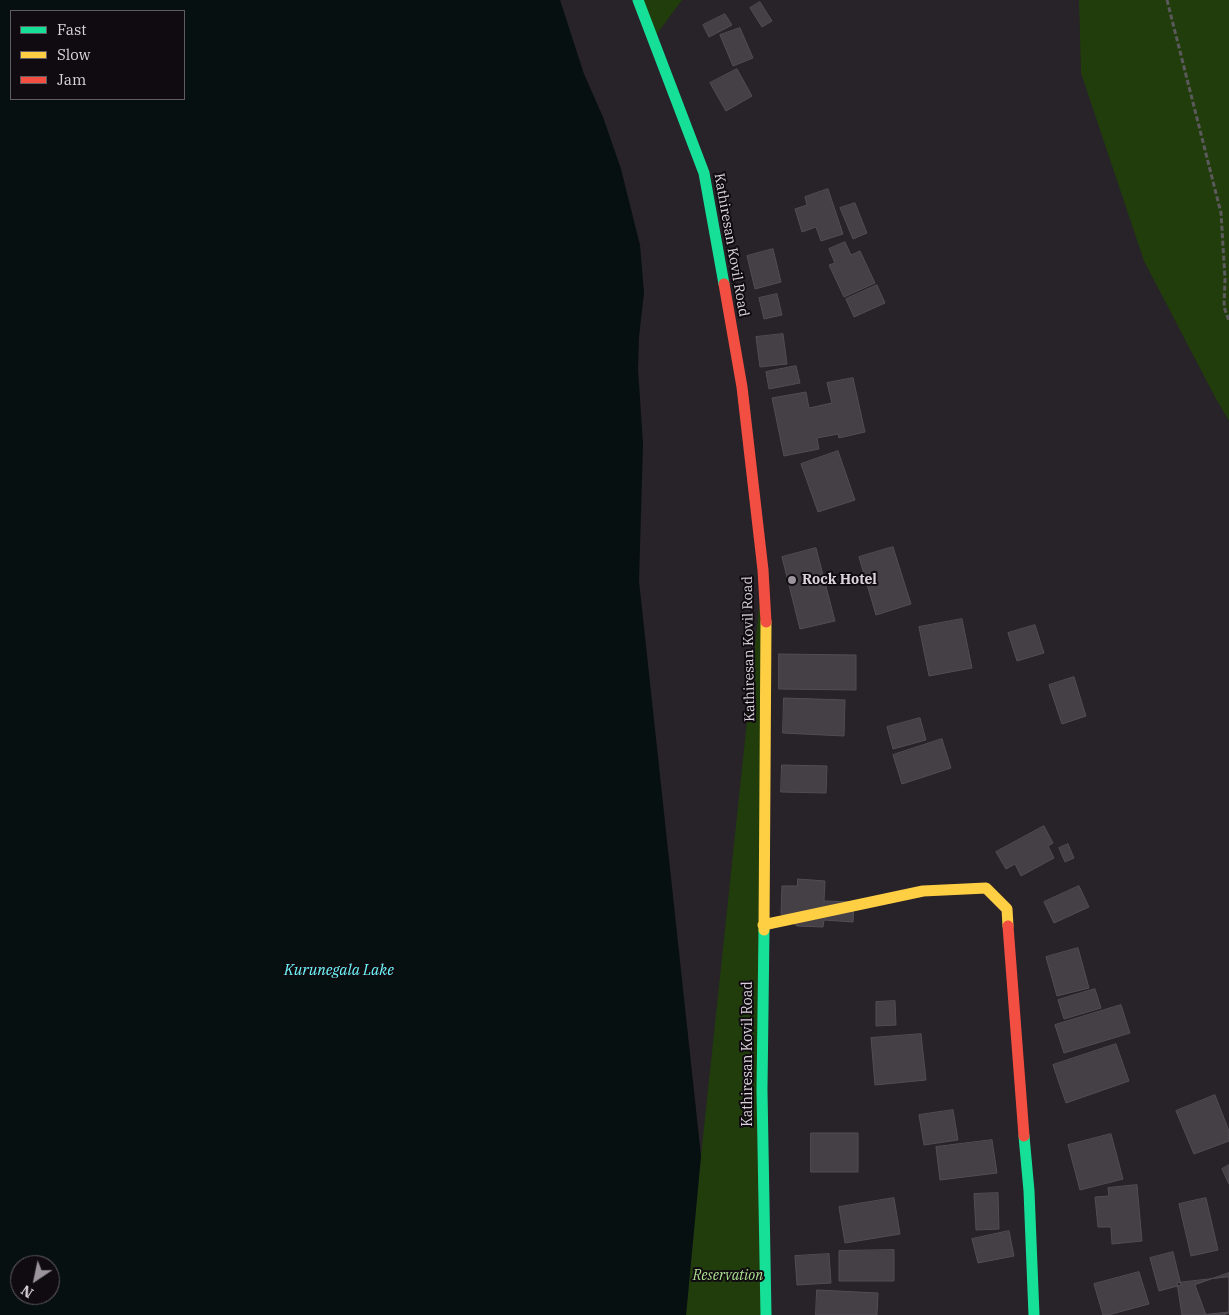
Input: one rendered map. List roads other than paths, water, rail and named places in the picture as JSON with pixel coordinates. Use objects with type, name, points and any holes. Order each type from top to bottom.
[{"type":"street","name":"Kathiresan Kovil Road","points":[[638,0],[704,173],[742,387],[763,570],[766,632],[762,1090],[766,1315]]},
{"type":"street","points":[[764,926],[923,892],[986,888],[1007,909],[1029,1191],[1034,1315]]},
{"type":"water","name":"Kurunegala Lake","points":[[0,0],[560,0],[584,74],[603,117],[621,169],[640,245],[644,293],[639,337],[638,369],[643,444],[639,581],[701,1156],[686,1315],[0,1315]]},
{"type":"place","name":"Rock Hotel","points":[[792,580]]},
{"type":"park label","name":"Reservation","points":[[728,1276]]}]
